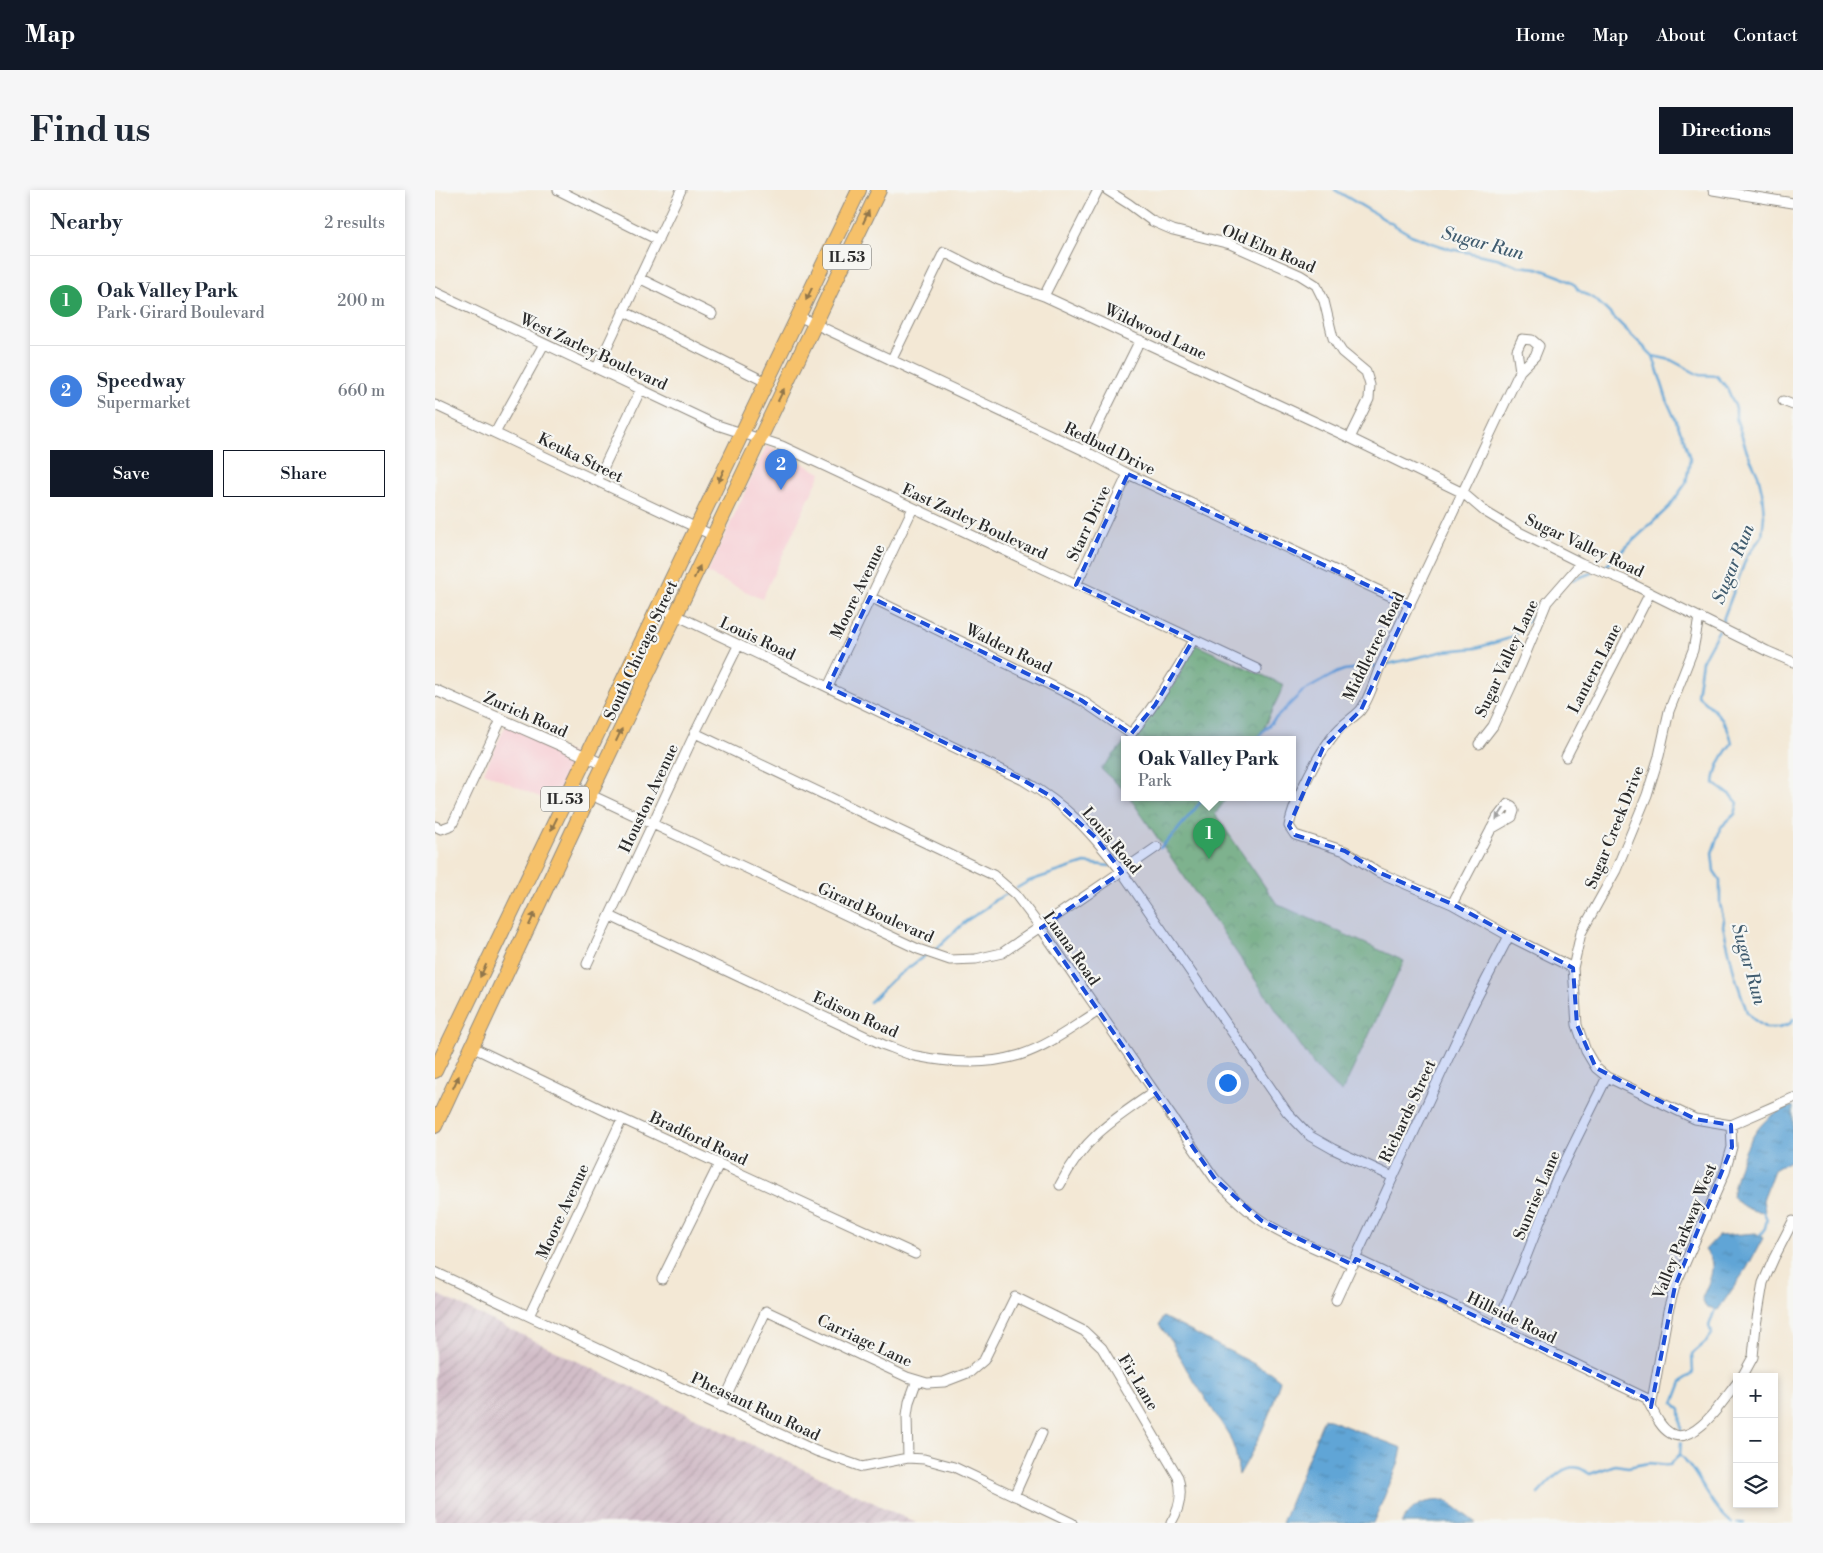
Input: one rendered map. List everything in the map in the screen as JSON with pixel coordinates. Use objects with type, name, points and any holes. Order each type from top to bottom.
[{"type":"main road","name":"South Chicago Street","points":[[435,1071],[859,190]]},
{"type":"main road","name":"South Chicago Street","points":[[435,1126],[590,794],[879,190]]},
{"type":"street","points":[[558,190],[658,240]]},
{"type":"street","points":[[597,368],[681,190]]},
{"type":"street","points":[[1044,296],[1097,190]]},
{"type":"street","name":"Old Elm Road","points":[[1107,190],[1152,222],[1173,230],[1230,244],[1300,275],[1316,285],[1324,300],[1333,338],[1342,352],[1365,372],[1370,385],[1369,399],[1350,438]]},
{"type":"street","points":[[1713,190],[1793,203]]},
{"type":"street","name":"Wildwood Lane","points":[[891,361],[944,252],[999,280],[1044,296],[1140,340],[1463,493]]},
{"type":"street","points":[[639,278],[712,314]]},
{"type":"street","name":"West Zarley Boulevard","points":[[435,293],[715,424],[742,432]]},
{"type":"street","points":[[623,311],[767,382]]},
{"type":"street","name":"Redbud Drive","points":[[798,316],[1128,474],[1410,605]]},
{"type":"street","points":[[1085,452],[1140,340]]},
{"type":"street","points":[[495,433],[544,344]]},
{"type":"street","name":"Middletree Road","points":[[1520,371],[1361,710],[1339,728],[1323,748],[1292,814],[1289,826],[1295,836],[1345,851],[1378,872],[1452,904],[1509,936],[1573,968]]},
{"type":"street","points":[[597,482],[641,389]]},
{"type":"street","points":[[1783,401],[1793,406]]},
{"type":"street","name":"Keuka Street","points":[[435,405],[713,536]]},
{"type":"street","name":"East Zarley Boulevard","points":[[742,432],[782,446],[1257,669]]},
{"type":"street","name":"Starr Drive","points":[[1075,585],[1128,474]]},
{"type":"street","name":"Sugar Valley Road","points":[[1463,493],[1484,512],[1517,531],[1581,563],[1624,580],[1731,634],[1793,662]]},
{"type":"street","name":"Moore Avenue","points":[[828,687],[913,508]]},
{"type":"street","name":"Sugar Valley Lane","points":[[1479,744],[1493,726],[1547,602],[1581,563]]},
{"type":"street","name":"Lantern Lane","points":[[1567,757],[1650,593]]},
{"type":"street","name":"Walden Road","points":[[870,598],[1081,700],[1131,734],[1160,698],[1177,672],[1193,640]]},
{"type":"street","name":"Louis Road","points":[[659,607],[1023,780],[1049,795],[1075,816],[1096,838],[1122,872],[1287,1112],[1310,1136],[1393,1177]]},
{"type":"street","name":"Sugar Creek Drive","points":[[1703,620],[1669,711],[1659,756],[1647,795],[1616,870],[1581,933],[1573,968],[1577,1026],[1586,1051],[1597,1068],[1607,1077],[1695,1119],[1731,1126]]},
{"type":"street","name":"Houston Avenue","points":[[587,964],[695,733],[738,646]]},
{"type":"street","name":"Zurich Road","points":[[435,690],[605,765]]},
{"type":"street","points":[[435,826],[441,829],[452,825],[501,720]]},
{"type":"street","name":"Luana Road","points":[[695,733],[993,875],[1016,895],[1041,928],[1097,1012],[1215,1179],[1239,1204],[1262,1221],[1286,1234],[1354,1262]]},
{"type":"street","name":"Girard Boulevard","points":[[572,786],[918,949],[950,960],[976,960],[1002,953],[1157,847]]},
{"type":"street","points":[[1452,904],[1491,830]]},
{"type":"street","name":"Edison Road","points":[[609,916],[883,1044],[915,1056],[955,1061],[990,1061],[1020,1054],[1050,1042],[1097,1012]]},
{"type":"street","name":"Richards Street","points":[[1336,1300],[1471,1009],[1509,936]]},
{"type":"street","name":"Bradford Road","points":[[472,1047],[622,1119],[915,1254]]},
{"type":"street","name":"Sunrise Lane","points":[[1496,1326],[1557,1178],[1607,1077]]},
{"type":"street","points":[[1059,1185],[1070,1165],[1101,1130],[1154,1092]]},
{"type":"street","points":[[1731,1126],[1793,1098]]},
{"type":"street","name":"Moore Avenue","points":[[529,1316],[622,1119]]},
{"type":"street","name":"Valley Parkway West","points":[[1651,1406],[1668,1311],[1675,1286],[1725,1172],[1732,1147],[1731,1126]]},
{"type":"street","points":[[662,1279],[719,1164]]},
{"type":"street","points":[[1744,1373],[1753,1357],[1763,1283],[1793,1221]]},
{"type":"street","name":"Hillside Road","points":[[1354,1262],[1496,1326],[1646,1398],[1651,1406]]},
{"type":"street","name":"Pheasant Run Road","points":[[435,1272],[816,1450],[862,1467],[907,1458],[924,1459],[954,1467],[1072,1523]]},
{"type":"street","name":"Carriage Lane","points":[[721,1407],[766,1311],[907,1377],[927,1383],[944,1382],[970,1372],[984,1360],[1015,1297]]},
{"type":"street","name":"Fir Lane","points":[[1015,1297],[1085,1331],[1102,1348],[1178,1477],[1181,1496],[1179,1508],[1171,1523]]},
{"type":"street","points":[[907,1458],[907,1415],[909,1402],[917,1380]]},
{"type":"street","points":[[1651,1406],[1660,1424],[1671,1434],[1683,1436],[1692,1434],[1707,1421],[1733,1388]]},
{"type":"street","points":[[1014,1496],[1043,1433]]},
{"type":"highlighted area","points":[[1128,474],[1410,605],[1361,710],[1323,748],[1289,826],[1295,835],[1345,851],[1378,872],[1452,904],[1573,968],[1577,1025],[1596,1068],[1695,1119],[1731,1125],[1732,1147],[1675,1286],[1651,1407],[1646,1398],[1356,1259],[1353,1265],[1262,1221],[1215,1179],[1041,928],[1122,872],[1096,838],[1049,795],[1023,780],[828,687],[870,597],[1081,700],[1131,734],[1155,705],[1193,640],[1076,585]]},
{"type":"shaded area","points":[[767,445],[821,473],[762,599],[707,573]]},
{"type":"shaded area","points":[[506,725],[583,758],[559,806],[484,772]]},
{"type":"shaded area","points":[[435,1293],[589,1367],[916,1523],[435,1523]]},
{"type":"green space","points":[[1194,644],[1284,685],[1260,736],[1131,736],[1159,705],[1179,676]]},
{"type":"green space","points":[[1121,746],[1121,787],[1101,769]]},
{"type":"green space","points":[[1132,801],[1225,801],[1215,814],[1277,904],[1404,961],[1342,1092],[1314,1065]]},
{"type":"water","points":[[1793,1106],[1793,1159],[1774,1170],[1763,1200],[1765,1211],[1752,1210],[1739,1203],[1732,1196],[1740,1163],[1750,1142],[1763,1123],[1776,1113]]},
{"type":"water","points":[[1756,1233],[1763,1238],[1747,1268],[1718,1310],[1705,1306],[1702,1298],[1710,1280],[1712,1268],[1709,1256],[1705,1250],[1718,1236]]},
{"type":"water","points":[[1163,1317],[1270,1372],[1280,1380],[1263,1429],[1239,1475],[1235,1451],[1229,1435],[1187,1370],[1170,1339],[1159,1325]]},
{"type":"water","points":[[1324,1418],[1402,1448],[1398,1465],[1373,1523],[1282,1523]]},
{"type":"water","points":[[1446,1500],[1476,1523],[1401,1523],[1420,1504]]},
{"type":"waterway","name":"Sugar Run","points":[[1335,190],[1411,235],[1429,242],[1450,249],[1497,258],[1518,266],[1537,268],[1561,277],[1575,285],[1578,290],[1596,300],[1653,356],[1671,360],[1699,375],[1717,376],[1727,388],[1736,408],[1736,418],[1746,449],[1758,475],[1764,516],[1762,536],[1747,556],[1721,625]]},
{"type":"waterway","points":[[1605,567],[1669,507],[1686,483],[1690,459],[1684,439],[1668,403],[1653,356]]},
{"type":"waterway","points":[[1573,580],[1591,573]]},
{"type":"waterway","points":[[1388,664],[1445,651],[1476,648],[1507,639],[1513,636],[1543,604]]},
{"type":"waterway","name":"Sugar Run","points":[[1719,630],[1702,661],[1697,695],[1724,722],[1732,743],[1720,762],[1714,784],[1732,796],[1738,803],[1735,814],[1721,827],[1712,853],[1714,871],[1720,880],[1720,904],[1724,921],[1723,926],[1735,976],[1747,1012],[1766,1028],[1779,1028],[1791,1023],[1793,1019]]},
{"type":"waterway","points":[[1259,736],[1302,692],[1344,670],[1378,666]]},
{"type":"waterway","points":[[1160,848],[1202,801]]},
{"type":"waterway","points":[[1017,888],[1029,881],[1085,863],[1110,866]]},
{"type":"waterway","points":[[933,952],[966,921],[995,900],[1009,893]]},
{"type":"waterway","points":[[870,1002],[892,980],[927,954]]},
{"type":"waterway","points":[[1760,1235],[1765,1228],[1767,1219],[1763,1211]]},
{"type":"waterway","points":[[1681,1431],[1680,1410],[1674,1403],[1682,1382],[1693,1372],[1692,1354],[1712,1334],[1709,1326],[1715,1309]]},
{"type":"waterway","points":[[1681,1442],[1680,1454],[1717,1508],[1732,1523]]},
{"type":"waterway","points":[[1538,1494],[1556,1475],[1573,1467],[1590,1474],[1615,1465],[1628,1467],[1649,1463],[1670,1465],[1680,1454]]},
{"type":"waterway","points":[[1737,1523],[1744,1523]]},
{"type":"place","name":"Speedway","points":[[781,490]]},
{"type":"place","name":"Oak Valley Park","points":[[1209,859]]}]
